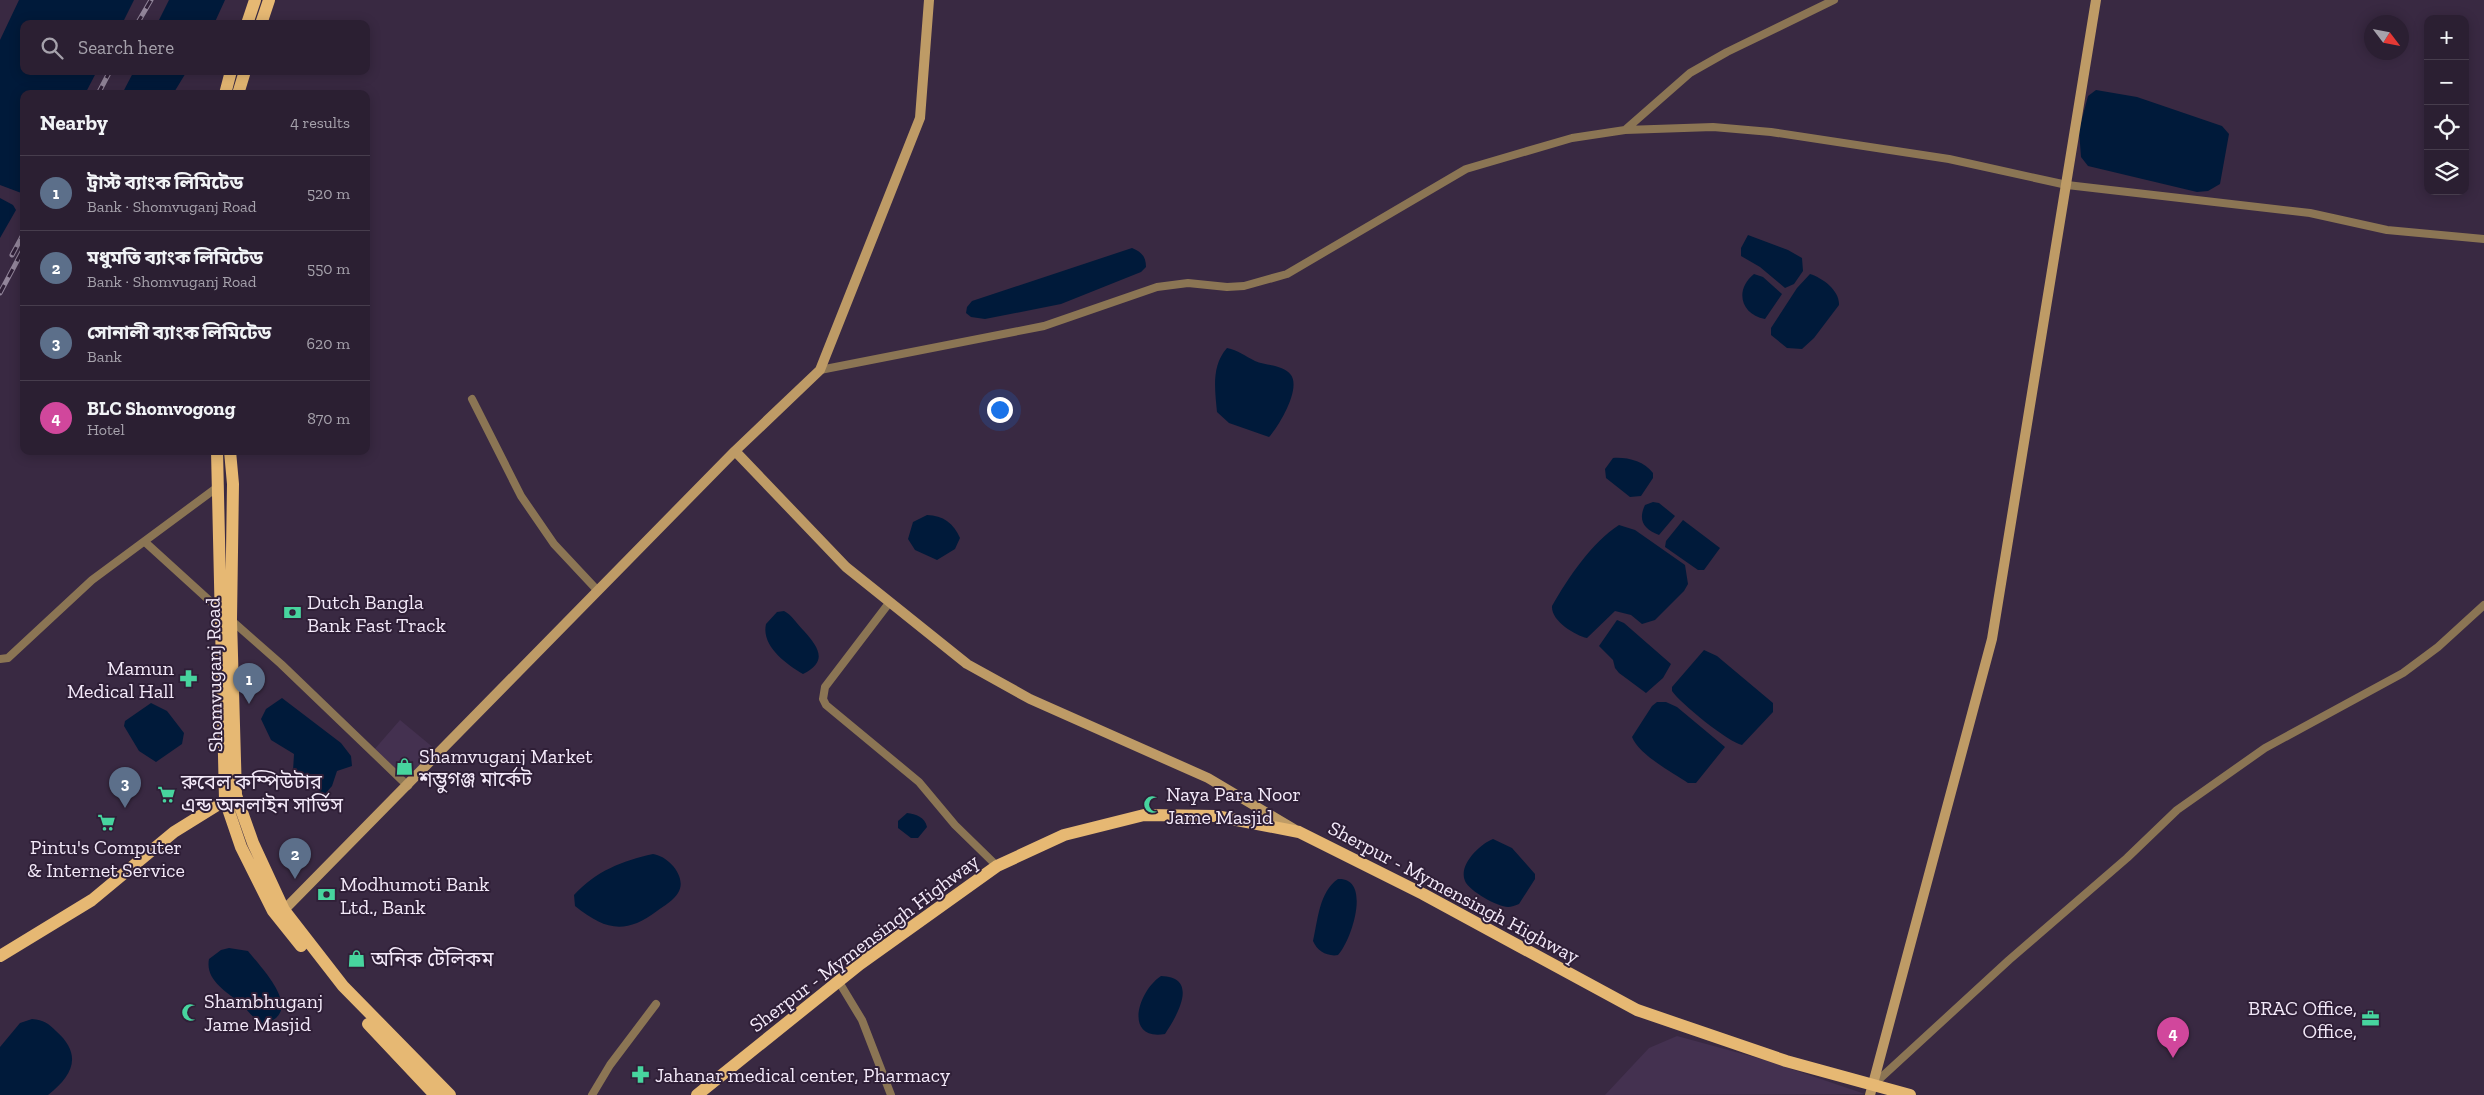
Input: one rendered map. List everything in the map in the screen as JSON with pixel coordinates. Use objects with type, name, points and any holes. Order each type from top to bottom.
[{"type":"main road","points":[[248,20],[255,0]]},
{"type":"main road","points":[[262,20],[269,0]]},
{"type":"main road","points":[[226,90],[230,75]]},
{"type":"main road","points":[[239,90],[244,75]]},
{"type":"main road","name":"Shomvuganj Road","points":[[217,455],[226,616],[231,797],[242,847],[273,910],[338,991],[434,1095]]},
{"type":"main road","name":"Shomvuganj Road","points":[[226,616],[233,484],[230,455]]},
{"type":"main road","points":[[0,956],[92,900],[174,832],[231,797]]},
{"type":"main road","name":"Shomvuganj Road","points":[[231,797],[284,910],[343,986],[450,1095]]},
{"type":"main road","name":"Sherpur - Mymensingh Highway","points":[[697,1095],[839,982],[996,866],[1064,835],[1144,816],[1216,816],[1299,832],[1423,894],[1636,1010],[1872,1090],[1910,1095]]},
{"type":"street","points":[[284,910],[408,786],[734,451],[820,370],[920,118],[929,0]]},
{"type":"street","points":[[1625,130],[1690,73],[1727,52],[1834,0]]},
{"type":"street","points":[[1872,1090],[1992,639],[2096,0]]},
{"type":"street","points":[[820,370],[1044,326],[1156,287],[1188,284],[1227,287],[1260,283],[1287,274],[1466,169],[1572,138],[1625,130],[1713,127],[1771,132],[1950,159],[2067,185],[2310,213],[2386,230],[2484,238]]},
{"type":"street","points":[[472,399],[521,496],[554,544],[598,591]]},
{"type":"street","points":[[734,451],[846,567],[967,664],[1030,699],[1208,778],[1299,832]]},
{"type":"street","points":[[0,659],[8,658],[92,580],[219,486]]},
{"type":"street","points":[[144,542],[281,664],[408,786]]},
{"type":"street","points":[[889,603],[825,687],[823,699],[826,705],[919,782],[955,825],[996,866]]},
{"type":"street","points":[[1872,1090],[2009,960],[2127,858],[2177,810],[2265,748],[2403,673],[2438,647],[2484,605]]},
{"type":"street","points":[[839,982],[862,1020],[891,1095]]},
{"type":"street","points":[[592,1095],[610,1065],[656,1004]]},
{"type":"shaded area","name":"Shamvuganj Market শম্ভুগঞ্জ মার্কেট","points":[[400,720],[435,749],[408,784],[373,751]]},
{"type":"shaded area","points":[[1677,1036],[1765,1060],[1865,1094],[1605,1095],[1649,1048]]},
{"type":"water","points":[[19,0],[134,0],[124,20],[20,20],[20,75],[95,75],[87,90],[20,90],[20,192],[0,185],[0,40]]},
{"type":"water","points":[[169,0],[225,0],[216,20],[159,20]]},
{"type":"water","points":[[132,75],[185,75],[175,90],[124,90]]},
{"type":"water","points":[[2096,90],[2137,97],[2222,126],[2229,134],[2220,184],[2208,191],[2197,192],[2088,166],[2081,157],[2079,130],[2088,96]]},
{"type":"water","points":[[0,198],[13,205],[16,210],[0,238]]},
{"type":"water","points":[[1748,235],[1788,250],[1802,258],[1803,271],[1794,284],[1785,288],[1760,267],[1741,256],[1741,248]]},
{"type":"water","points":[[1132,248],[1141,253],[1145,260],[1146,267],[1141,272],[1061,304],[985,319],[971,317],[966,313],[967,307],[972,301]]},
{"type":"water","points":[[1754,274],[1763,277],[1782,294],[1765,319],[1750,313],[1743,301],[1744,287]]},
{"type":"water","points":[[1810,274],[1834,290],[1839,300],[1839,305],[1814,338],[1802,349],[1787,348],[1771,335],[1771,328],[1797,288]]},
{"type":"water","points":[[1227,348],[1259,363],[1284,369],[1291,375],[1293,389],[1288,407],[1269,437],[1229,423],[1217,412],[1216,370],[1218,362]]},
{"type":"water","points":[[1613,458],[1635,461],[1645,465],[1653,473],[1653,478],[1641,496],[1630,497],[1606,478],[1605,469]]},
{"type":"water","points":[[1653,502],[1659,503],[1675,516],[1659,535],[1649,530],[1642,520],[1645,505]]},
{"type":"water","points":[[927,515],[933,515],[947,521],[955,528],[960,538],[955,549],[937,560],[915,550],[908,539],[913,522]]},
{"type":"water","points":[[1683,520],[1720,548],[1704,570],[1698,570],[1665,547],[1666,541]]},
{"type":"water","points":[[1619,525],[1635,530],[1685,565],[1688,584],[1684,591],[1655,620],[1642,624],[1631,615],[1615,611],[1587,638],[1570,631],[1559,622],[1555,617],[1552,606],[1565,584],[1590,551]]},
{"type":"water","points":[[784,611],[792,617],[817,648],[818,659],[816,664],[803,674],[776,654],[767,640],[766,624],[777,612]]},
{"type":"water","points":[[1617,620],[1624,623],[1671,664],[1663,678],[1646,693],[1619,673],[1615,668],[1613,660],[1599,646]]},
{"type":"water","points":[[1704,650],[1717,656],[1773,703],[1773,712],[1742,745],[1726,737],[1705,721],[1684,704],[1672,691],[1672,687]]},
{"type":"water","points":[[282,698],[341,743],[351,756],[352,766],[337,771],[332,786],[325,794],[319,791],[315,779],[304,776],[298,778],[293,771],[294,754],[271,740],[261,719],[266,709]]},
{"type":"water","points":[[1657,702],[1666,702],[1677,707],[1725,747],[1696,783],[1688,783],[1657,763],[1641,750],[1632,737],[1652,706]]},
{"type":"water","points":[[151,703],[167,711],[184,733],[182,744],[156,762],[139,751],[124,726],[125,721]]},
{"type":"water","points":[[907,813],[920,817],[926,824],[927,827],[918,838],[911,838],[898,828],[898,821]]},
{"type":"water","points":[[1493,839],[1512,848],[1535,874],[1535,879],[1519,904],[1508,907],[1498,904],[1478,894],[1465,881],[1464,875],[1467,862],[1482,845]]},
{"type":"water","points":[[653,854],[665,859],[675,868],[680,880],[680,887],[676,896],[646,919],[635,924],[615,926],[596,920],[575,906],[574,895],[600,873],[631,860]]},
{"type":"water","points":[[1338,879],[1348,881],[1354,888],[1357,898],[1356,911],[1349,937],[1338,955],[1334,955],[1320,950],[1313,941],[1323,899],[1327,891]]},
{"type":"water","points":[[229,948],[248,951],[271,980],[281,1001],[281,1011],[275,1018],[263,1024],[259,1022],[213,979],[210,973],[209,959],[221,950]]},
{"type":"water","points":[[1161,976],[1173,978],[1180,983],[1183,990],[1182,999],[1175,1017],[1165,1034],[1152,1034],[1144,1030],[1139,1023],[1139,1014],[1141,1003],[1146,993]]},
{"type":"water","points":[[32,1019],[48,1024],[70,1048],[72,1064],[69,1072],[64,1080],[48,1095],[0,1095],[0,1047],[20,1023]]},
{"type":"railway","points":[[139,20],[151,0]]},
{"type":"railway","points":[[100,90],[108,75]]},
{"type":"railway","points":[[12,255],[20,240]]},
{"type":"railway","points":[[0,293],[20,256]]},
{"type":"place","name":"Dutch Bangla Bank Fast Track","points":[[293,613]]},
{"type":"place","name":"Mamun Medical Hall","points":[[188,679]]},
{"type":"place","name":"ট্রাস্ট ব্যাংক লিমিটেড","points":[[249,704]]},
{"type":"place","name":"Shamvuganj Market শম্ভুগঞ্জ মার্কেট","points":[[405,767]]},
{"type":"place","name":"রুবেল কম্পিউটার এন্ড অনলাইন সার্ভিস","points":[[167,794]]},
{"type":"place","name":"Naya Para Noor Jame Masjid","points":[[1152,805]]},
{"type":"place","name":"সোনালী ব্যাংক লিমিটেড","points":[[125,808]]},
{"type":"place","name":"Pintu's Computer & Internet Service","points":[[106,823]]},
{"type":"place","name":"মধুমতি ব্যাংক লিমিটেড","points":[[295,879]]},
{"type":"place","name":"Modhumoti Bank Ltd., Bank","points":[[326,895]]},
{"type":"place","name":"অনিক টেলিকম","points":[[357,959]]},
{"type":"place","name":"Shambhuganj Jame Masjid","points":[[190,1013]]},
{"type":"place","name":"BRAC Office, Office,","points":[[2371,1019]]},
{"type":"place","name":"BLC Shomvogong","points":[[2173,1058]]},
{"type":"place","name":"Jahanar medical center, Pharmacy","points":[[641,1075]]}]
